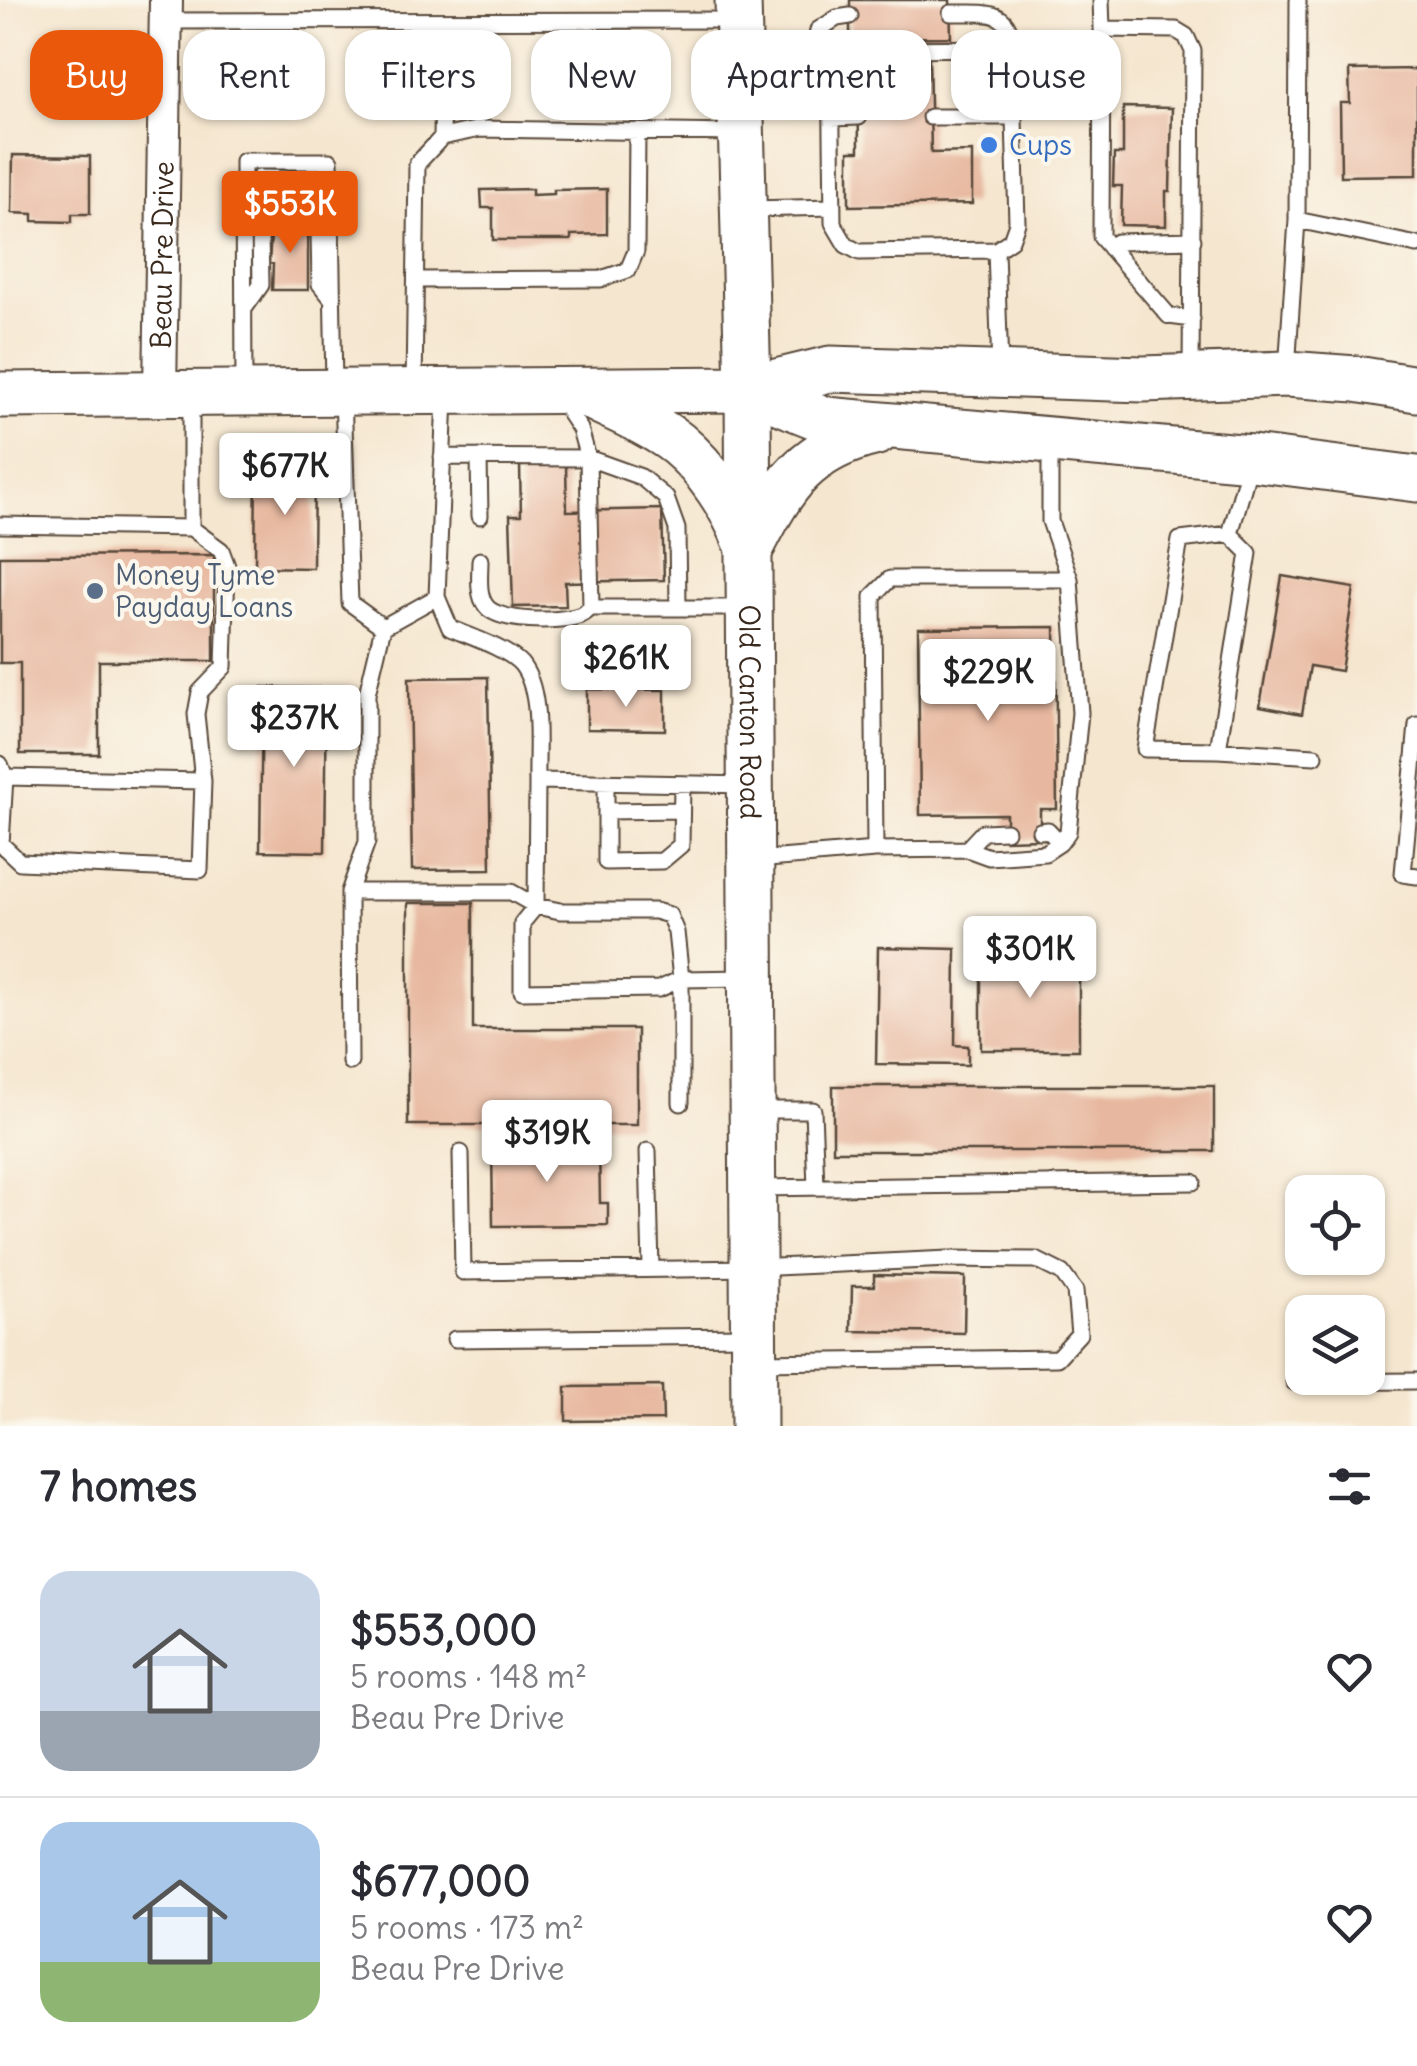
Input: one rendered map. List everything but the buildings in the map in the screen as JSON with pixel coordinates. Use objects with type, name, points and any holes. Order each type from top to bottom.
[{"type":"main road","name":"Old Canton Road","points":[[738,23],[750,550],[754,1426]]},
{"type":"main road","points":[[0,394],[748,388],[830,369],[1191,378],[1287,374],[1417,389]]},
{"type":"main road","points":[[564,388],[676,442],[736,515],[750,550]]},
{"type":"main road","points":[[748,388],[826,420],[1252,458],[1417,479]]},
{"type":"main road","points":[[750,550],[774,503],[793,476],[813,458],[858,436],[903,426]]},
{"type":"street","name":"Beau Pre Drive","points":[[166,10],[175,393]]},
{"type":"lane","points":[[1101,0],[1101,237],[1169,316],[1192,318]]},
{"type":"lane","points":[[1287,374],[1297,220],[1298,0]]},
{"type":"lane","points":[[166,10],[444,22],[738,23]]},
{"type":"lane","points":[[951,14],[1002,18],[1010,30]]},
{"type":"lane","points":[[818,30],[837,18],[850,16]]},
{"type":"lane","points":[[442,137],[444,22]]},
{"type":"lane","points":[[1102,29],[1176,30],[1186,36],[1194,50],[1191,378]]},
{"type":"lane","points":[[832,120],[833,223],[846,245],[859,252],[996,250],[1011,240],[1017,223],[1014,120]]},
{"type":"lane","points":[[740,133],[480,129],[442,137],[418,164],[416,280],[442,457],[437,598],[450,628],[486,643],[520,664],[536,700],[536,906],[522,922],[522,991],[659,989],[681,979],[753,978]]},
{"type":"lane","points":[[416,280],[601,278],[628,270],[636,251],[638,130]]},
{"type":"lane","points":[[244,392],[243,161],[330,161],[333,300],[350,603],[383,628]]},
{"type":"lane","points":[[244,310],[261,285],[259,178],[318,178],[320,284],[333,300]]},
{"type":"lane","points":[[743,209],[833,207]]},
{"type":"lane","points":[[1297,220],[1417,245]]},
{"type":"lane","points":[[1110,248],[1118,242],[1194,240]]},
{"type":"lane","points":[[996,250],[1000,374]]},
{"type":"lane","points":[[564,388],[588,458],[592,608]]},
{"type":"lane","points":[[175,393],[191,528]]},
{"type":"lane","points":[[752,860],[875,850],[967,849],[990,857],[1008,856],[1045,852],[1068,832],[1080,713],[1070,579],[1050,521],[1050,440]]},
{"type":"lane","points":[[442,457],[588,458],[642,476],[666,498],[677,530],[678,607]]},
{"type":"lane","points":[[479,457],[480,516]]},
{"type":"lane","points":[[1230,534],[1252,458]]},
{"type":"lane","points":[[0,526],[191,528],[221,550],[227,566],[224,668],[200,692],[196,714],[204,781],[200,870],[20,862],[1,844],[2,771],[204,781]]},
{"type":"lane","points":[[1218,750],[1249,553],[1230,534]]},
{"type":"lane","points":[[1230,534],[1180,540],[1145,749],[1315,756]]},
{"type":"lane","points":[[480,560],[480,592],[486,607],[498,616],[514,619],[577,616],[592,608],[750,608]]},
{"type":"lane","points":[[875,850],[873,596],[890,580],[1070,579]]},
{"type":"lane","points":[[350,1062],[349,892],[367,842],[367,694],[383,628],[437,598]]},
{"type":"lane","points":[[1417,725],[1403,874],[1417,876]]},
{"type":"lane","points":[[536,781],[752,786]]},
{"type":"lane","points":[[606,782],[606,862],[662,861],[681,845],[682,784]]},
{"type":"lane","points":[[606,811],[682,810]]},
{"type":"lane","points":[[1040,831],[1048,830],[1060,842]]},
{"type":"lane","points":[[967,849],[983,832],[1006,831]]},
{"type":"lane","points":[[349,892],[511,892],[536,906],[560,911],[655,911],[668,915],[676,932],[681,979],[681,1103]]},
{"type":"lane","points":[[753,1110],[813,1110],[816,1187]]},
{"type":"lane","points":[[648,1151],[651,1269]]},
{"type":"lane","points":[[455,1340],[1057,1358],[1079,1334],[1076,1291],[1062,1273],[1036,1260],[949,1258],[754,1268],[463,1272],[461,1153]]},
{"type":"lane","points":[[753,1188],[1192,1182]]},
{"type":"lane","points":[[1385,1381],[1417,1381]]},
{"type":"place","name":"Cups","points":[[989,145]]},
{"type":"place","name":"Money Tyme Payday Loans","points":[[95,591]]}]
